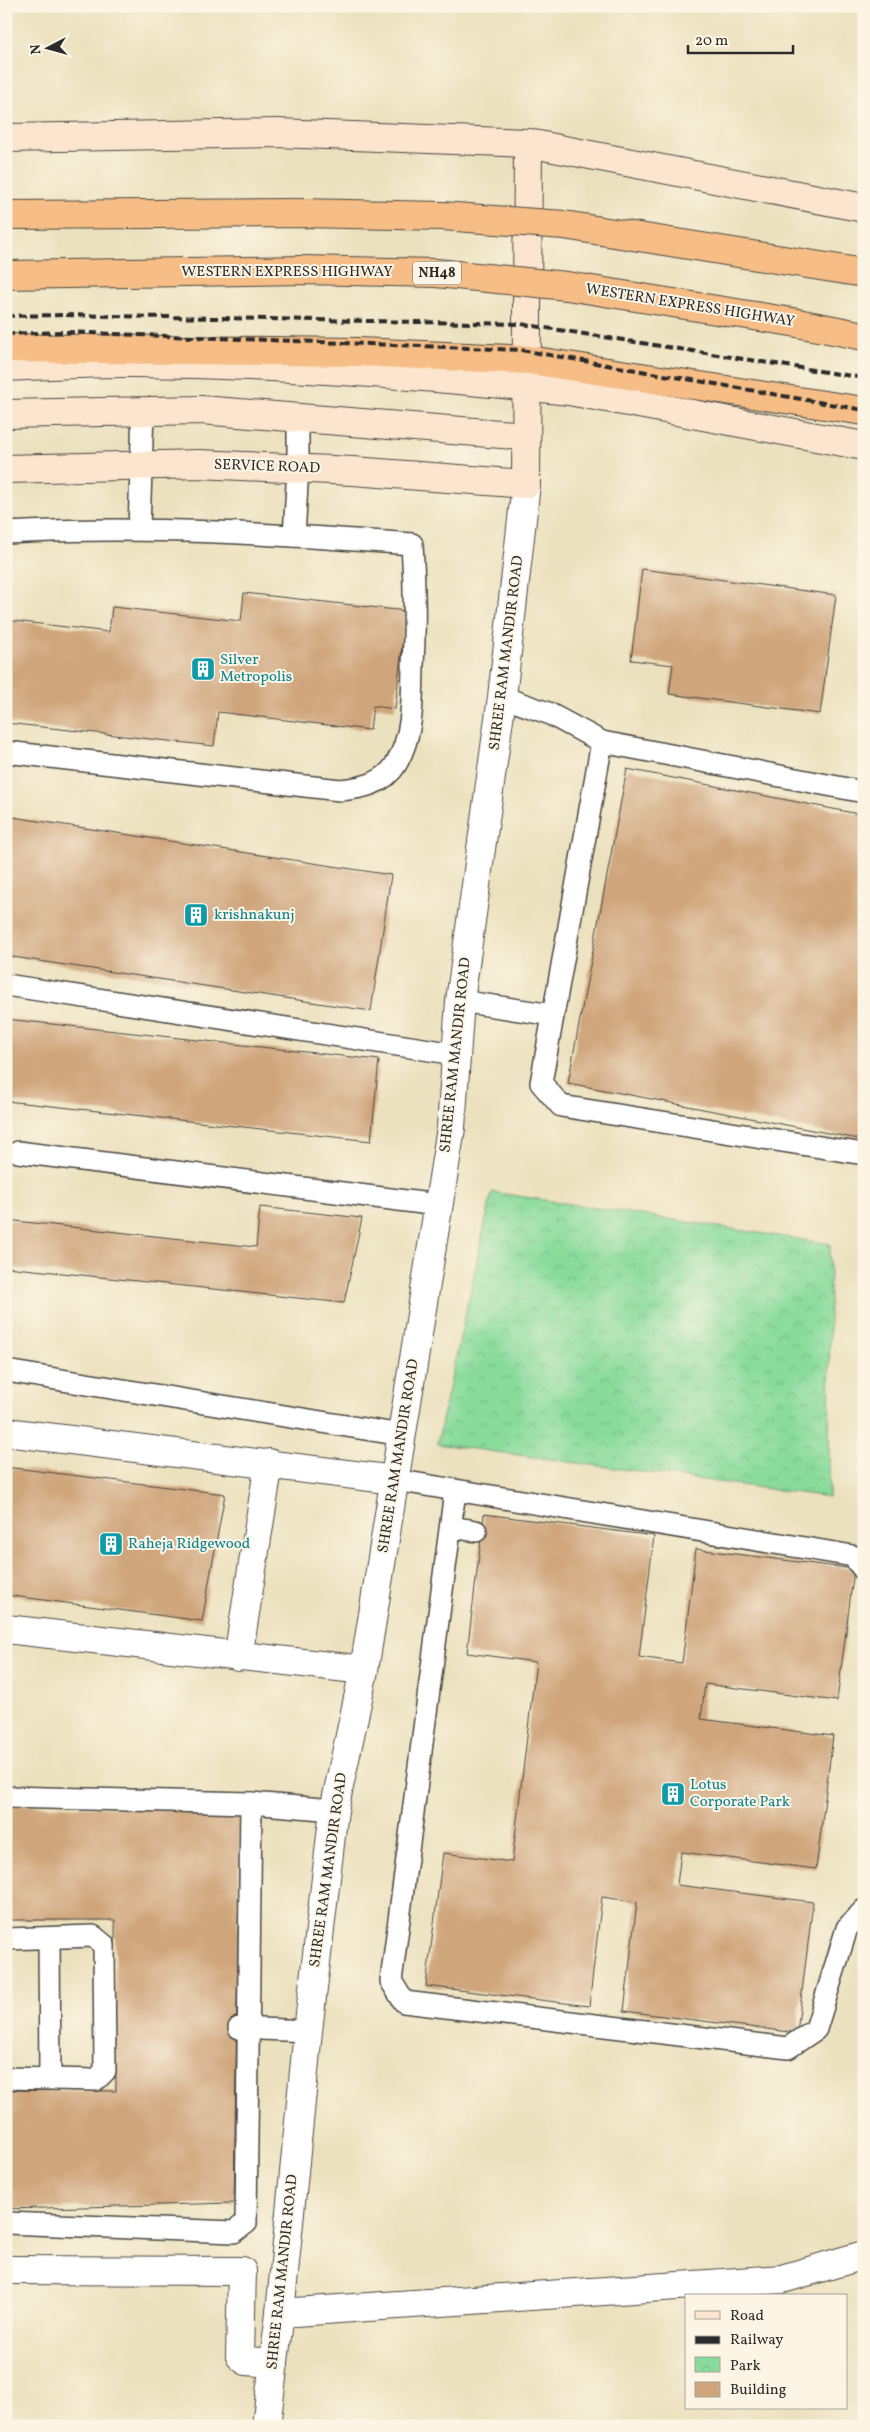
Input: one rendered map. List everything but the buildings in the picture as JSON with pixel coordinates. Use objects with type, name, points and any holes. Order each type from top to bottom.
[{"type":"highway","points":[[6,215],[301,213],[451,217],[564,225],[864,273]]},
{"type":"highway","name":"WESTERN EXPRESS HIGHWAY","points":[[6,275],[303,270],[436,273],[567,286],[792,322],[864,336]]},
{"type":"highway","points":[[6,348],[359,352],[864,411]]},
{"type":"main road","points":[[6,138],[277,133],[528,143],[864,208]]},
{"type":"main road","points":[[526,484],[528,143]]},
{"type":"main road","points":[[6,367],[131,363],[306,369],[528,373],[569,391],[864,446]]},
{"type":"main road","points":[[6,414],[201,410],[525,436]]},
{"type":"main road","name":"SERVICE ROAD","points":[[6,469],[199,464],[298,468],[526,484]]},
{"type":"street","name":"SHREE RAM MANDIR ROAD","points":[[266,2426],[280,2313],[308,2031],[334,1810],[364,1670],[451,1128],[460,1001],[502,697],[526,484]]},
{"type":"street","points":[[6,1432],[395,1480]]},
{"type":"street","points":[[238,1657],[269,1463]]},
{"type":"street","points":[[6,1629],[364,1670]]},
{"type":"street","points":[[280,2313],[782,2279],[864,2254]]},
{"type":"street","points":[[6,2270],[284,2272]]},
{"type":"street","points":[[242,2271],[240,2356],[246,2361],[274,2363]]},
{"type":"lane","points":[[139,528],[143,411]]},
{"type":"lane","points":[[294,536],[298,468],[298,418]]},
{"type":"lane","points":[[6,533],[139,528],[412,544],[416,595],[411,725],[396,764],[378,782],[363,788],[340,790],[6,752]]},
{"type":"lane","points":[[502,697],[548,713],[602,742],[864,792]]},
{"type":"lane","points":[[602,742],[541,1083],[561,1106],[864,1154]]},
{"type":"lane","points":[[6,985],[456,1054]]},
{"type":"lane","points":[[460,1001],[553,1015]]},
{"type":"lane","points":[[18,1152],[438,1205]]},
{"type":"lane","points":[[6,1371],[402,1435]]},
{"type":"lane","points":[[395,1480],[853,1556],[864,1570]]},
{"type":"lane","points":[[455,1491],[391,1981],[404,2002],[788,2048],[816,2029],[847,1928],[864,1910]]},
{"type":"lane","points":[[451,1527],[476,1531]]},
{"type":"lane","points":[[6,1797],[251,1803],[334,1810]]},
{"type":"lane","points":[[6,2222],[234,2232],[246,2223],[243,2028],[251,1803]]},
{"type":"lane","points":[[6,1939],[93,1936],[104,1945],[108,2024],[105,2071],[96,2080],[6,2078]]},
{"type":"lane","points":[[49,1939],[50,2078]]},
{"type":"lane","points":[[243,2028],[308,2031]]},
{"type":"green space","points":[[492,1192],[830,1244],[829,1497],[437,1444]]},
{"type":"railway","points":[[6,316],[63,315],[521,324],[864,378]]},
{"type":"railway","points":[[6,334],[65,332],[521,350],[864,410]]},
{"type":"place","name":"Silver Metropolis","points":[[203,669]]},
{"type":"place","name":"krishnakunj","points":[[196,915]]},
{"type":"place","name":"Raheja Ridgewood","points":[[111,1544]]},
{"type":"place","name":"Lotus Corporate Park","points":[[673,1794]]}]
